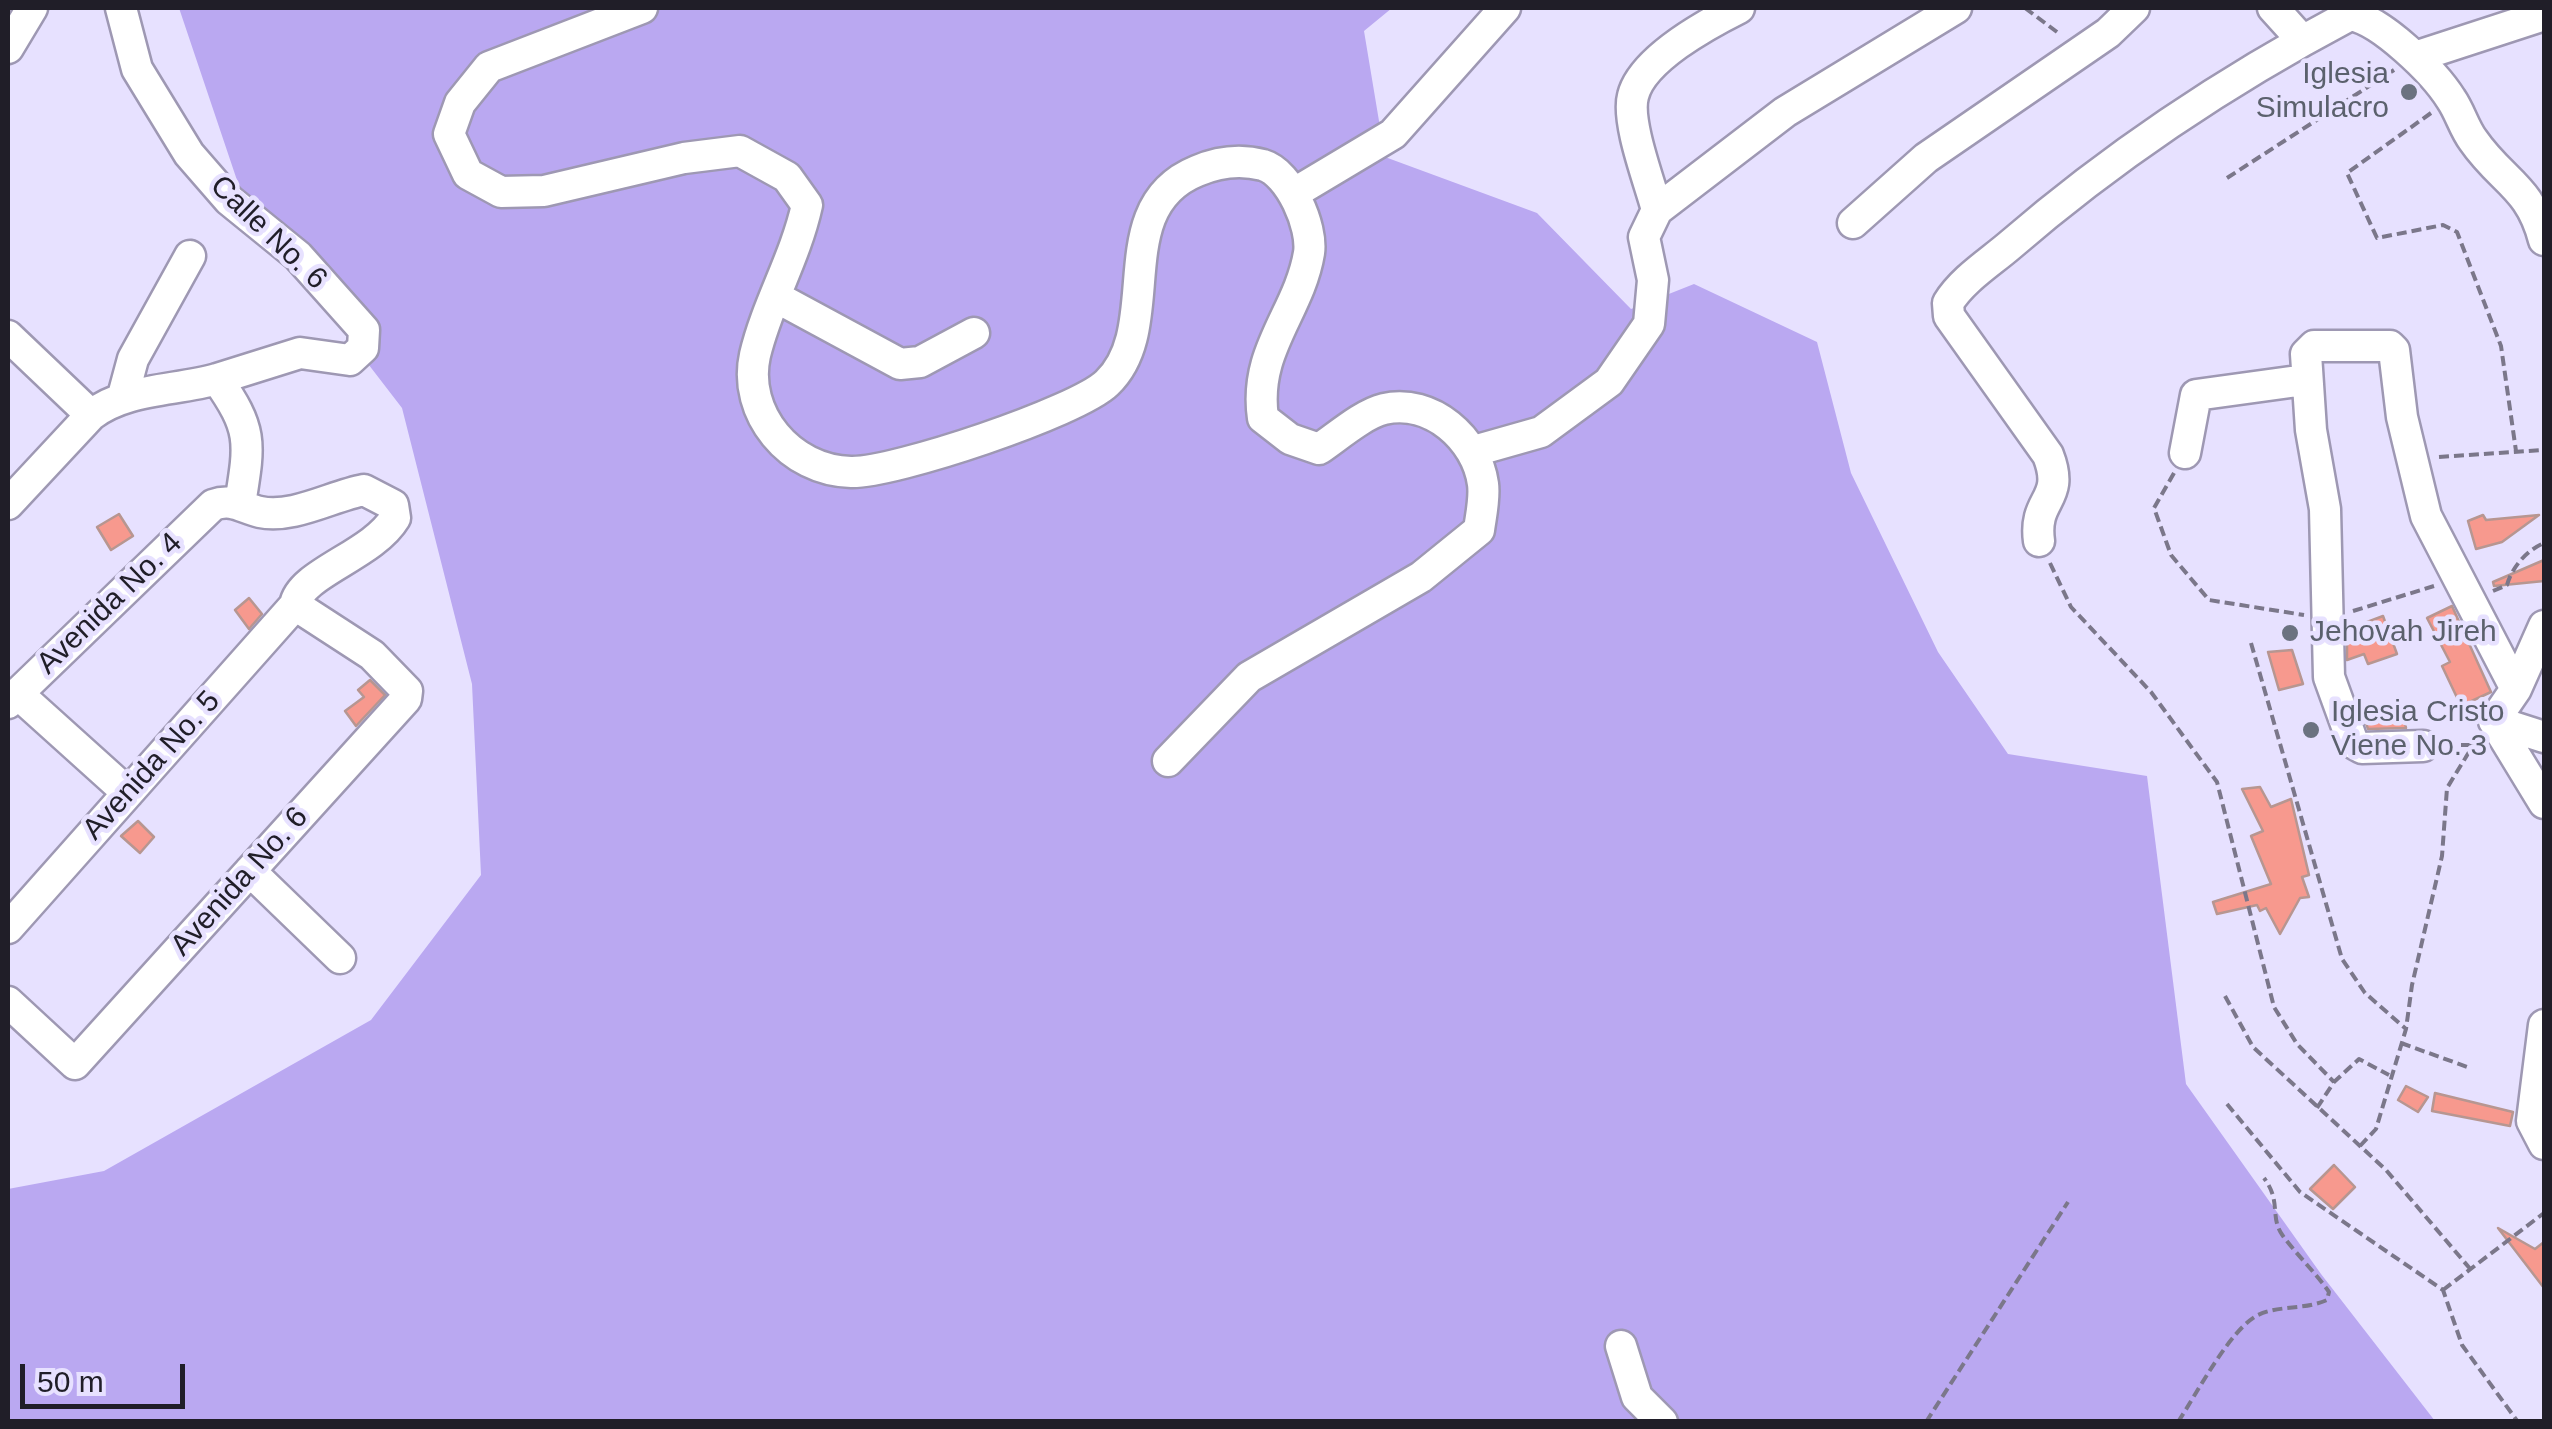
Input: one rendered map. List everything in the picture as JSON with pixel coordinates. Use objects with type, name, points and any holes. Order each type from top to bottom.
[{"type":"street","points":[[8,48],[32,8]]},
{"type":"street","name":"Calle No. 6","points":[[121,8],[137,69],[190,154],[229,200],[298,256],[364,330],[363,348],[350,360],[300,354],[217,378]]},
{"type":"street","points":[[642,8],[489,67],[460,102],[449,134],[468,174],[501,192],[544,191],[684,158],[740,151],[787,177],[807,205],[796,252],[760,332],[750,378],[762,420],[797,458],[850,472],[916,460],[1066,407],[1106,384],[1127,355],[1143,236],[1159,200],[1185,176],[1220,162],[1266,166],[1296,192],[1310,252],[1258,386],[1263,418],[1290,439],[1318,450],[1382,409],[1420,408],[1452,428],[1474,452],[1484,486],[1479,530],[1421,577],[1249,677],[1168,761]]},
{"type":"street","points":[[1657,210],[1632,112],[1633,94],[1644,77],[1689,34],[1739,8]]},
{"type":"street","points":[[1474,452],[1540,432],[1608,382],[1649,324],[1653,280],[1644,236],[1657,210],[1784,112],[1956,8]]},
{"type":"street","points":[[1854,223],[1926,158],[2082,50],[2134,8]]},
{"type":"street","points":[[2273,8],[2302,40]]},
{"type":"street","points":[[1296,192],[1393,134],[1501,9]]},
{"type":"street","points":[[2040,541],[2037,518],[2055,490],[2048,455],[1949,316],[1948,303],[2029,228],[2164,127],[2302,40],[2350,15],[2375,26],[2415,57],[2451,98],[2473,140],[2535,206],[2544,240]]},
{"type":"street","points":[[2415,57],[2544,15]]},
{"type":"street","points":[[123,396],[133,359],[190,256]]},
{"type":"street","points":[[776,297],[900,364],[920,362],[974,333]]},
{"type":"street","points":[[8,336],[91,415]]},
{"type":"street","points":[[2423,746],[2362,748],[2353,743],[2330,677],[2325,509],[2305,380],[2306,354],[2314,346],[2390,346],[2397,355],[2410,460],[2426,516],[2516,690]]},
{"type":"street","points":[[8,504],[91,415],[123,396],[160,393],[217,378],[244,417],[247,435],[227,504]]},
{"type":"street","points":[[2186,453],[2196,395],[2305,380]]},
{"type":"street","name":"Avenida No. 5","points":[[8,928],[296,605],[297,593],[306,581],[380,538],[395,518],[394,505],[364,490],[294,510],[262,513],[227,504]]},
{"type":"street","name":"Avenida No. 4","points":[[12,698],[227,504]]},
{"type":"street","name":"Avenida No. 6","points":[[8,1002],[74,1064],[406,699],[407,691],[372,655],[296,605]]},
{"type":"street","points":[[2494,722],[2516,690],[2533,643],[2544,626]]},
{"type":"street","points":[[12,698],[128,792]]},
{"type":"street","points":[[2494,722],[2544,737]]},
{"type":"street","points":[[2494,722],[2544,803]]},
{"type":"street","points":[[250,871],[340,958]]},
{"type":"street","points":[[2544,1025],[2532,1121],[2544,1144]]},
{"type":"street","points":[[1621,1346],[1637,1397],[1662,1422]]},
{"type":"path","points":[[2024,8],[2082,50]]},
{"type":"path","points":[[2227,178],[2415,57]]},
{"type":"path","points":[[2451,98],[2347,173],[2377,238],[2443,226],[2458,232],[2501,346],[2516,451]]},
{"type":"path","points":[[2410,460],[2544,450]]},
{"type":"path","points":[[2186,453],[2154,508],[2171,556],[2209,600]]},
{"type":"path","points":[[2040,541],[2071,607],[2151,692],[2217,782],[2274,1007],[2296,1044],[2334,1082]]},
{"type":"path","points":[[2470,601],[2507,585],[2510,573],[2533,548],[2544,543]]},
{"type":"path","points":[[2251,643],[2342,959],[2365,993],[2406,1029]]},
{"type":"path","points":[[2360,1146],[2376,1128],[2406,1029],[2412,985],[2442,856],[2447,788],[2472,745]]},
{"type":"path","points":[[2225,996],[2253,1047],[2360,1146],[2472,1271]]},
{"type":"path","points":[[2401,1043],[2470,1068]]},
{"type":"path","points":[[2317,1108],[2334,1082],[2360,1058],[2389,1075]]},
{"type":"path","points":[[2227,1104],[2300,1192],[2443,1290],[2462,1345],[2518,1422]]},
{"type":"path","points":[[2178,1422],[2240,1330],[2259,1314],[2313,1306],[2327,1300],[2329,1292],[2282,1234],[2275,1216],[2276,1193],[2264,1178]]},
{"type":"path","points":[[1926,1422],[2068,1202]]},
{"type":"path","points":[[2443,1290],[2544,1213]]},
{"type":"shaded area","points":[[179,8],[1392,8],[1364,31],[1385,157],[1537,213],[1631,309],[1694,284],[1817,342],[1851,473],[1938,652],[2008,754],[2147,776],[2186,1084],[2321,1274],[2435,1421],[8,1422],[8,1189],[104,1171],[371,1020],[481,875],[472,684],[402,408],[245,204]]},
{"type":"building","points":[[119,514],[133,536],[111,550],[97,527]]},
{"type":"building","points":[[2483,515],[2486,520],[2539,515],[2502,542],[2476,549],[2468,521]]},
{"type":"building","points":[[2544,560],[2544,581],[2494,586],[2493,582]]},
{"type":"building","points":[[249,598],[262,614],[249,629],[235,610]]},
{"type":"building","points":[[2452,606],[2491,692],[2461,706],[2442,666],[2450,662],[2427,618]]},
{"type":"building","points":[[2383,616],[2397,654],[2368,664],[2364,654],[2347,660],[2347,641],[2357,636],[2354,627]]},
{"type":"building","points":[[2292,650],[2303,684],[2279,690],[2268,652]]},
{"type":"building","points":[[370,680],[385,695],[356,726],[345,711],[364,697],[358,690]]},
{"type":"building","points":[[2401,703],[2406,728],[2368,729],[2363,715]]},
{"type":"building","points":[[2260,787],[2271,807],[2291,799],[2309,875],[2302,877],[2309,897],[2300,898],[2280,934],[2266,908],[2260,911],[2257,905],[2217,914],[2213,902],[2271,884],[2251,836],[2263,831],[2242,789]]},
{"type":"building","points":[[138,821],[154,837],[140,853],[121,836]]},
{"type":"building","points":[[2406,1086],[2428,1097],[2418,1112],[2398,1100]]},
{"type":"building","points":[[2435,1093],[2513,1112],[2510,1126],[2432,1111]]},
{"type":"building","points":[[2334,1165],[2355,1187],[2333,1209],[2310,1189]]},
{"type":"building","points":[[2498,1228],[2535,1249],[2544,1242],[2544,1288]]},
{"type":"place","name":"Iglesia Simulacro","points":[[2409,92]]},
{"type":"place","name":"Jehovah Jireh","points":[[2290,633]]},
{"type":"place","name":"Iglesia Cristo Viene No. 3","points":[[2311,730]]}]
